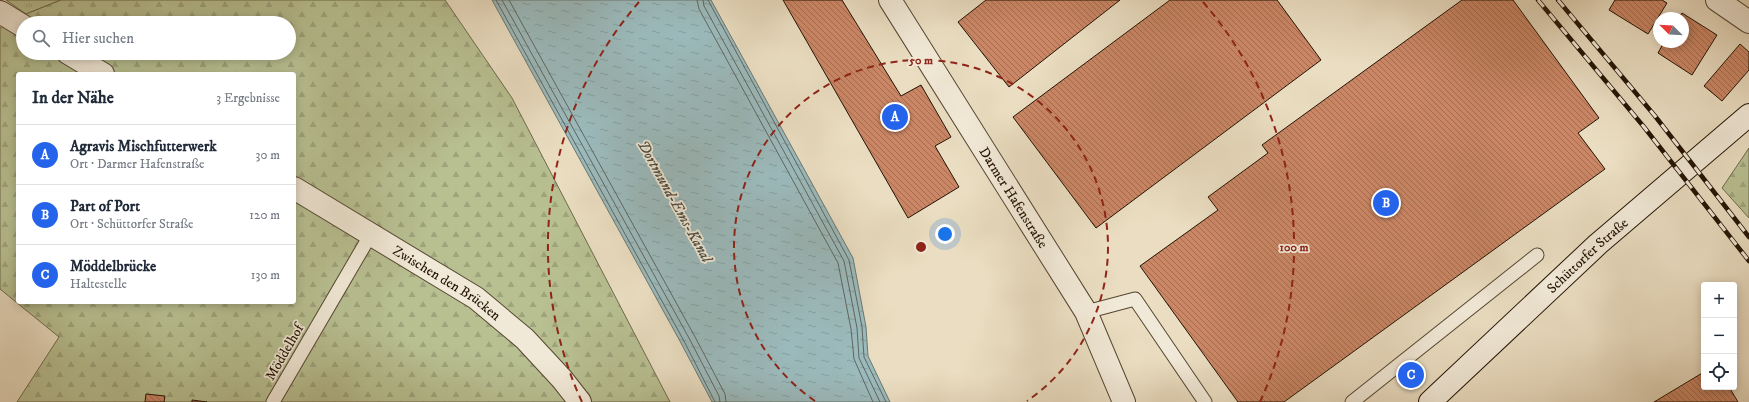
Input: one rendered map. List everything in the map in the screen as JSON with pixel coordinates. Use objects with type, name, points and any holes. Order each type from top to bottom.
[{"type":"street","name":"Darmer Hafenstraße","points":[[890,0],[1086,312],[1124,402]]},
{"type":"street","points":[[1717,0],[1749,22]]},
{"type":"street","points":[[0,12],[16,22]]},
{"type":"street","points":[[80,60],[101,72]]},
{"type":"street","name":"Schüttorfer Straße","points":[[1430,402],[1598,244],[1749,115]]},
{"type":"street","name":"Zwischen den Brücken","points":[[296,189],[476,298],[525,339],[562,379],[580,402]]},
{"type":"lane","name":"Möddelhof","points":[[273,402],[371,234]]},
{"type":"lane","points":[[1352,402],[1537,255]]},
{"type":"lane","points":[[1086,312],[1135,299],[1205,402]]},
{"type":"green space","points":[[6,0],[61,0],[26,14]]},
{"type":"green space","points":[[61,0],[445,0],[512,98],[670,402],[17,402],[59,337],[18,304],[296,304],[296,72],[16,72],[16,302],[0,289],[0,28],[16,19],[16,60],[296,60],[296,16],[22,16]]},
{"type":"green space","points":[[1749,148],[1749,218],[1722,188]]},
{"type":"water","name":"Dortmund-Ems-Kanal","points":[[492,0],[711,0],[853,258],[866,327],[868,356],[890,402],[712,402]]},
{"type":"building","points":[[783,0],[842,0],[901,96],[921,85],[951,137],[935,146],[959,187],[908,218]]},
{"type":"building","points":[[986,0],[1120,0],[1009,87],[958,22]]},
{"type":"building","points":[[1170,0],[1277,0],[1321,60],[1096,228],[1013,117]]},
{"type":"building","points":[[1462,0],[1513,0],[1599,118],[1578,133],[1605,169],[1284,402],[1238,402],[1140,266],[1218,210],[1208,197],[1268,153],[1262,145]]},
{"type":"building","points":[[1615,0],[1662,0],[1667,3],[1661,12],[1653,12],[1653,26],[1648,34],[1609,10]]},
{"type":"building","points":[[1689,17],[1717,35],[1692,75],[1658,53],[1661,48],[1689,48]]},
{"type":"building","points":[[1740,44],[1749,52],[1749,70],[1722,101],[1704,86]]},
{"type":"building","points":[[1701,374],[1701,390],[1731,390],[1738,402],[1654,402]]},
{"type":"building","points":[[146,394],[165,396],[164,402],[145,402]]},
{"type":"building","points":[[192,400],[207,402],[192,402]]},
{"type":"railway","points":[[1538,0],[1644,127],[1749,261]]},
{"type":"railway","points":[[1558,0],[1655,116],[1749,237]]},
{"type":"place","name":"Agravis Mischfutterwerk","points":[[895,117]]},
{"type":"place","name":"Part of Port","points":[[1386,203]]},
{"type":"place","name":"Möddelbrücke","points":[[1411,375]]}]
